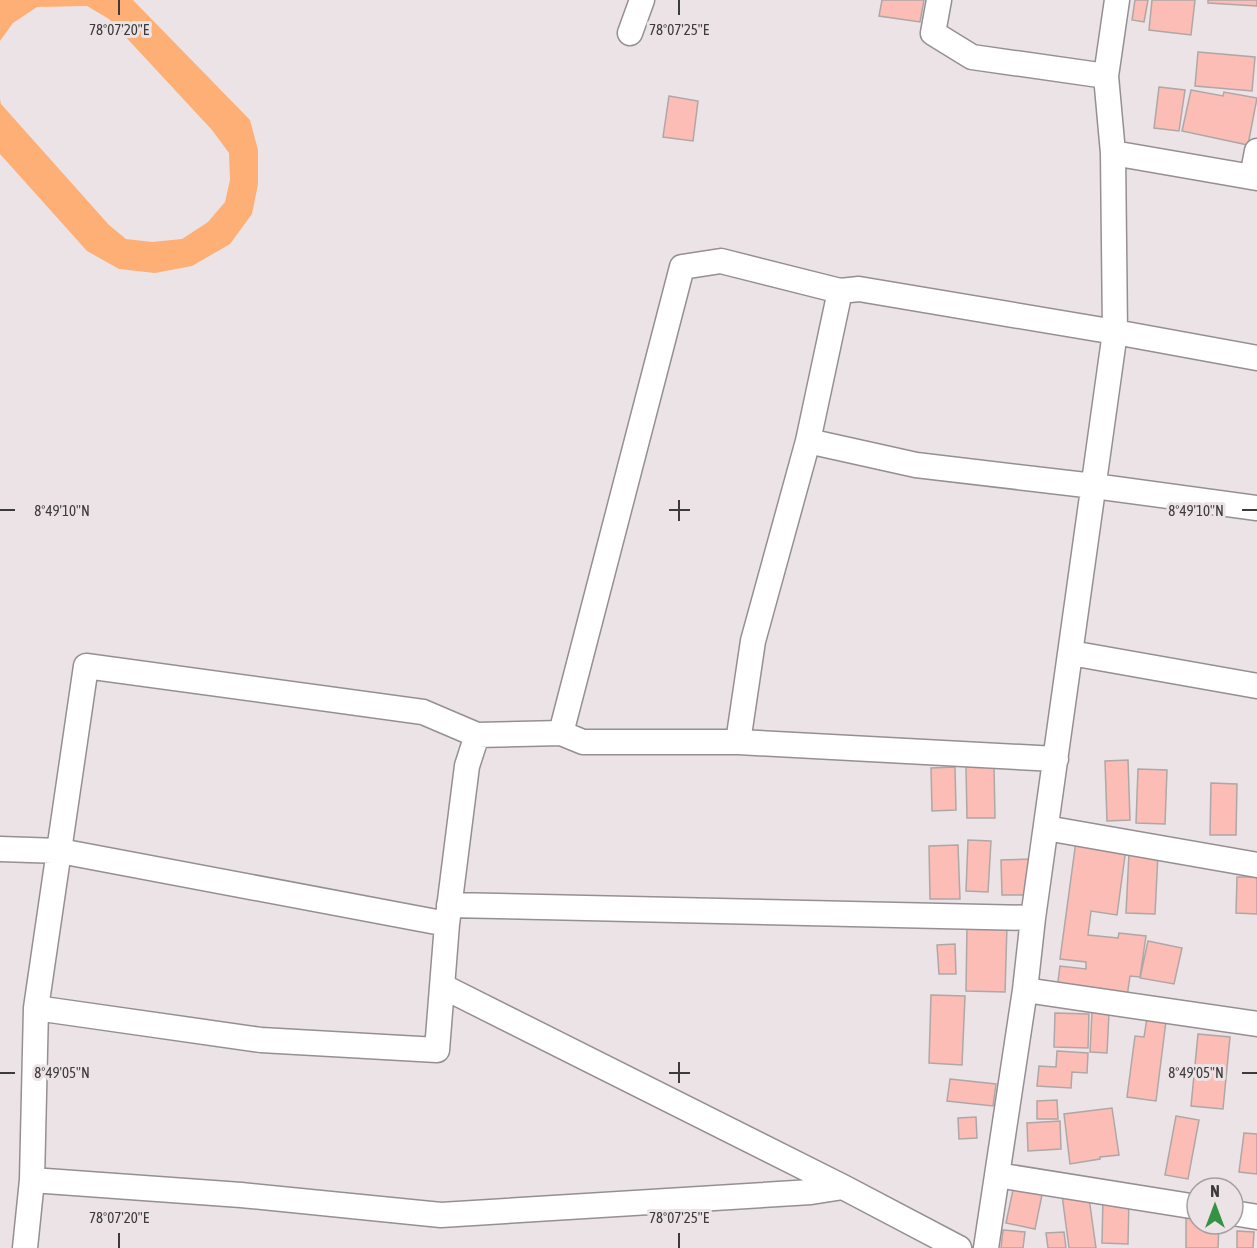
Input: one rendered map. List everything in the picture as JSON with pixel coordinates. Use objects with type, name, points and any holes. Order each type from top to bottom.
[{"type":"street","points":[[630,33],[642,0]]},
{"type":"street","points":[[939,0],[933,33],[972,57],[1106,76]]},
{"type":"street","points":[[986,1248],[1025,990],[1033,918],[1116,332],[1113,153],[1106,76],[1117,0]]},
{"type":"street","points":[[1113,153],[1254,178],[1257,151]]},
{"type":"street","points":[[561,733],[682,267],[721,261],[840,291],[859,289],[1257,358]]},
{"type":"street","points":[[738,742],[753,641],[808,441],[840,291]]},
{"type":"street","points":[[808,441],[916,465],[1257,508]]},
{"type":"street","points":[[1071,653],[1257,686]]},
{"type":"street","points":[[25,1248],[32,1180],[36,1008],[86,666],[423,712],[477,735],[561,733],[583,742],[738,742],[1056,759]]},
{"type":"street","points":[[36,1008],[261,1040],[437,1050],[448,914],[467,766],[477,735]]},
{"type":"street","points":[[1046,828],[1257,865]]},
{"type":"street","points":[[0,849],[60,851],[448,914],[1033,918]]},
{"type":"street","points":[[442,986],[843,1187],[930,1241],[959,1248]]},
{"type":"street","points":[[1025,990],[1257,1024]]},
{"type":"street","points":[[997,1175],[1185,1205]]},
{"type":"street","points":[[32,1180],[241,1195],[441,1215],[811,1192],[843,1187]]},
{"type":"shaded area","points":[[0,0],[133,0],[250,120],[258,150],[258,184],[252,214],[230,244],[192,266],[155,273],[119,269],[87,251],[0,154],[0,99],[1,104],[109,225],[126,239],[152,242],[182,239],[208,222],[225,202],[230,180],[229,153],[212,130],[109,19],[87,6],[37,7],[13,23],[0,41]]},
{"type":"building","points":[[882,0],[924,0],[920,22],[879,16]]},
{"type":"building","points":[[1135,0],[1148,0],[1144,22],[1132,20]]},
{"type":"building","points":[[1152,0],[1195,0],[1191,35],[1149,30]]},
{"type":"building","points":[[1208,0],[1257,0],[1257,6],[1208,3]]},
{"type":"building","points":[[1198,52],[1255,57],[1252,91],[1195,86]]},
{"type":"building","points":[[1159,87],[1185,90],[1179,131],[1154,128]]},
{"type":"building","points":[[1191,90],[1223,96],[1224,92],[1257,98],[1248,145],[1182,131]]},
{"type":"building","points":[[669,96],[698,101],[693,141],[663,137]]},
{"type":"building","points":[[1128,760],[1130,820],[1107,821],[1105,761]]},
{"type":"building","points":[[994,766],[995,818],[967,818],[966,767]]},
{"type":"building","points":[[955,767],[956,810],[932,811],[931,768]]},
{"type":"building","points":[[1138,769],[1167,770],[1165,824],[1136,823]]},
{"type":"building","points":[[1211,783],[1237,784],[1236,835],[1210,835]]},
{"type":"building","points":[[968,840],[991,841],[988,892],[966,891]]},
{"type":"building","points":[[1076,841],[1126,848],[1117,915],[1091,911],[1088,935],[1118,938],[1119,933],[1146,936],[1140,977],[1130,976],[1127,997],[1057,989],[1060,966],[1086,969],[1086,962],[1060,959]]},
{"type":"building","points":[[958,845],[960,899],[930,899],[929,846]]},
{"type":"building","points":[[1129,853],[1158,854],[1155,914],[1126,913]]},
{"type":"building","points":[[1032,859],[1032,895],[1002,895],[1001,860]]},
{"type":"building","points":[[1237,877],[1257,877],[1257,914],[1236,913]]},
{"type":"building","points":[[967,925],[1007,926],[1005,992],[966,991]]},
{"type":"building","points":[[1148,941],[1182,948],[1174,984],[1140,978]]},
{"type":"building","points":[[955,944],[956,974],[939,974],[937,945]]},
{"type":"building","points":[[931,995],[965,996],[962,1065],[929,1063]]},
{"type":"building","points":[[1092,1012],[1109,1013],[1107,1053],[1090,1052]]},
{"type":"building","points":[[1055,1013],[1089,1014],[1088,1048],[1054,1047]]},
{"type":"building","points":[[1147,1018],[1166,1021],[1156,1101],[1127,1097],[1135,1036],[1144,1037]]},
{"type":"building","points":[[1198,1034],[1230,1037],[1223,1109],[1191,1106]]},
{"type":"building","points":[[1057,1051],[1088,1053],[1087,1073],[1072,1072],[1071,1088],[1037,1086],[1039,1066],[1056,1067]]},
{"type":"building","points":[[950,1079],[996,1084],[993,1106],[947,1101]]},
{"type":"building","points":[[1057,1100],[1058,1119],[1037,1119],[1037,1101]]},
{"type":"building","points":[[1112,1108],[1119,1155],[1070,1164],[1064,1114]]},
{"type":"building","points":[[1176,1116],[1199,1120],[1189,1176],[1185,1176],[1185,1178],[1165,1175]]},
{"type":"building","points":[[976,1117],[977,1138],[959,1139],[958,1118]]},
{"type":"building","points":[[1060,1121],[1061,1149],[1028,1151],[1027,1123]]},
{"type":"building","points":[[1244,1133],[1257,1134],[1257,1174],[1239,1172]]},
{"type":"building","points":[[1014,1185],[1043,1190],[1035,1229],[1006,1223]]},
{"type":"building","points":[[1088,1191],[1096,1248],[1069,1248],[1062,1195]]},
{"type":"building","points":[[1103,1197],[1129,1198],[1128,1244],[1102,1243]]},
{"type":"building","points":[[1003,1230],[1025,1232],[1023,1248],[1001,1248]]},
{"type":"building","points":[[1245,1231],[1254,1232],[1253,1248],[1237,1248],[1237,1236],[1245,1236]]},
{"type":"building","points":[[1064,1232],[1066,1248],[1048,1248],[1046,1233]]},
{"type":"building","points":[[1186,1236],[1218,1236],[1218,1248],[1186,1248]]}]
